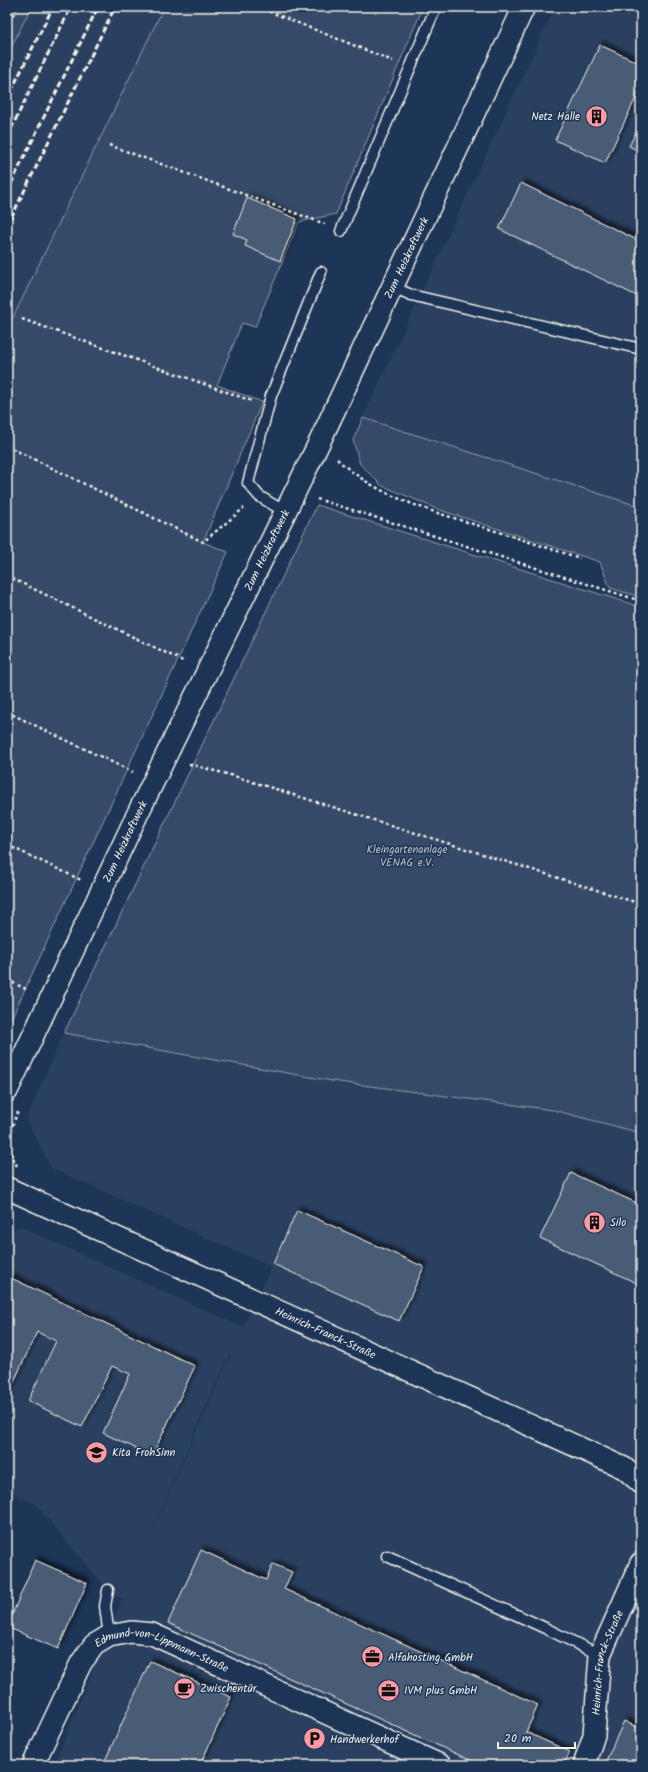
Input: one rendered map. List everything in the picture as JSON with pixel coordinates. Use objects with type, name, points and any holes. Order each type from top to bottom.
[{"type":"street","name":"Zum Heizkraftwerk","points":[[7,1091],[167,754],[319,443],[391,286],[524,7]]},
{"type":"street","name":"Heinrich-Franck-Straße","points":[[14,1180],[624,1468],[641,1483]]},
{"type":"street","name":"Heinrich-Franck-Straße","points":[[584,1765],[594,1735],[600,1655],[641,1562]]},
{"type":"street","name":"Edmund-von-Lippmann-Straße","points":[[34,1765],[81,1663],[94,1645],[109,1636],[131,1632],[152,1634],[440,1765]]},
{"type":"lane","points":[[341,231],[436,7]]},
{"type":"lane","points":[[285,512],[258,496],[248,483],[268,407],[321,272]]},
{"type":"lane","points":[[391,286],[411,294],[641,349]]},
{"type":"lane","points":[[387,1556],[545,1628],[600,1655]]},
{"type":"lane","points":[[108,1590],[105,1606],[109,1636]]},
{"type":"path","points":[[7,26],[17,7]]},
{"type":"path","points":[[258,7],[410,68]]},
{"type":"path","points":[[109,146],[341,231]]},
{"type":"path","points":[[22,319],[268,407]]},
{"type":"path","points":[[319,443],[351,473],[375,488],[405,502],[580,558]]},
{"type":"path","points":[[7,446],[203,542],[258,496]]},
{"type":"path","points":[[312,504],[315,498],[641,602]]},
{"type":"path","points":[[7,576],[189,664]]},
{"type":"path","points":[[7,712],[137,774]]},
{"type":"path","points":[[167,754],[192,765],[234,776],[641,904]]},
{"type":"path","points":[[7,845],[86,882]]},
{"type":"path","points":[[7,980],[34,993]]},
{"type":"path","points":[[14,1180],[10,1146],[11,1131],[18,1110]]},
{"type":"shaded area","points":[[23,7],[164,7],[7,330],[7,40]]},
{"type":"shaded area","points":[[555,7],[641,7],[641,507],[363,418]]},
{"type":"shaded area","points":[[64,1033],[332,1081],[553,1110],[641,1133],[641,1765],[54,1765],[122,1599],[108,1590],[35,1504],[7,1491],[7,1230],[21,1227],[243,1327],[271,1267],[51,1168],[26,1119]],"holes":[[[231,1355],[148,1540],[203,1413]]]},
{"type":"green space","points":[[7,7],[31,7],[7,56]]},
{"type":"green space","points":[[164,7],[423,7],[336,214],[299,222],[255,327],[242,323],[217,385],[262,402],[203,542],[228,552],[7,1028],[7,330]]},
{"type":"green space","points":[[363,418],[641,507],[641,597],[610,588],[600,562],[437,509],[381,485],[360,464],[353,440]]},
{"type":"green space","name":"Kleingartenanlage VENAG e.V.","points":[[317,505],[641,607],[641,1133],[553,1110],[332,1081],[64,1033]]},
{"type":"building","name":"Netz Halle","points":[[600,45],[641,64],[641,87],[605,163],[555,140]]},
{"type":"building","points":[[641,122],[641,152],[629,146]]},
{"type":"building","points":[[521,183],[641,242],[641,298],[499,229]]},
{"type":"building","points":[[247,198],[297,219],[280,261],[245,246],[247,240],[233,234]]},
{"type":"building","name":"Silo","points":[[571,1173],[641,1205],[641,1285],[540,1238]]},
{"type":"building","points":[[297,1210],[424,1267],[399,1321],[273,1264]]},
{"type":"building","points":[[7,1276],[195,1366],[152,1456],[103,1433],[130,1374],[112,1366],[82,1427],[28,1401],[56,1341],[37,1332],[9,1392],[7,1391]]},
{"type":"building","points":[[201,1550],[266,1580],[273,1564],[292,1572],[284,1589],[538,1705],[526,1732],[570,1752],[564,1765],[481,1765],[168,1623]]},
{"type":"building","points":[[35,1560],[87,1583],[58,1649],[7,1627]]},
{"type":"building","points":[[150,1661],[231,1697],[200,1765],[103,1765]]},
{"type":"building","points":[[624,1721],[641,1729],[641,1765],[604,1765]]},
{"type":"railway","points":[[7,99],[53,7]]},
{"type":"railway","points":[[7,137],[71,7]]},
{"type":"railway","points":[[7,192],[98,7]]},
{"type":"railway","points":[[7,226],[115,7]]},
{"type":"place","name":"Netz Halle","points":[[596,116]]},
{"type":"place","name":"Silo","points":[[595,1222]]},
{"type":"place","name":"Kita FrohSinn","points":[[96,1452]]},
{"type":"place","name":"Alfahosting GmbH","points":[[373,1657]]},
{"type":"place","name":"Zwischentür","points":[[184,1688]]},
{"type":"place","name":"IVM plus GmbH","points":[[388,1690]]},
{"type":"place","name":"Handwerkerhof","points":[[314,1739]]}]
